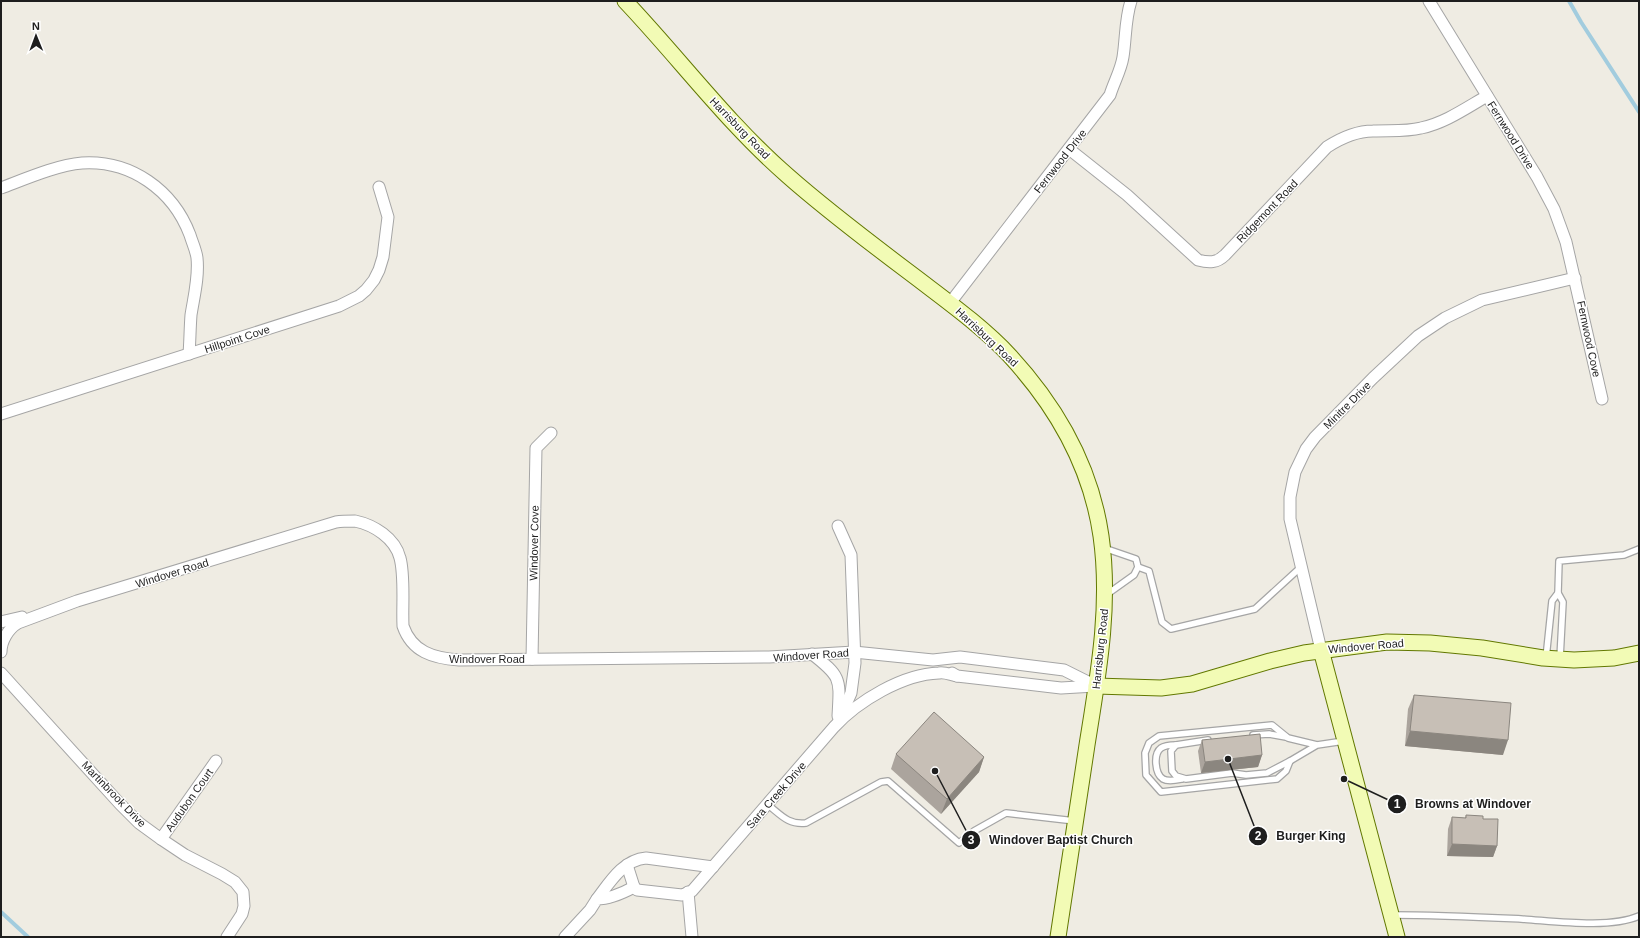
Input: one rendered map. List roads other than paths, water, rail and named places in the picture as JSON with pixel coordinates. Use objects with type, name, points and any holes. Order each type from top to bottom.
[{"type":"main road","name":"Harrisburg Road","points":[[625,1],[744,134],[786,175],[840,219],[950,303],[1008,353],[1038,388],[1057,416],[1074,447],[1096,510],[1102,548],[1105,615],[1096,686],[1058,937]]},
{"type":"main road","name":"Windover Road","points":[[1096,686],[1161,688],[1192,684],[1270,661],[1321,650],[1387,642],[1430,642],[1574,660],[1614,658],[1639,653]]},
{"type":"main road","points":[[1321,650],[1397,937]]},
{"type":"street","name":"Fernwood Drive","points":[[950,303],[1110,95],[1118,76],[1123,56],[1125,21],[1131,1]]},
{"type":"street","name":"Fernwood Drive","points":[[1429,1],[1537,177],[1554,209],[1566,242],[1575,278]]},
{"type":"street","name":"Ridgemont Road","points":[[1069,149],[1127,195],[1198,260],[1213,262],[1225,255],[1327,147],[1355,133],[1372,131],[1405,132],[1423,128],[1443,121],[1487,96]]},
{"type":"street","points":[[1,188],[68,165],[83,163],[107,164],[121,167],[148,180],[159,188],[169,198],[181,215],[195,250],[197,282],[191,318],[189,354]]},
{"type":"street","name":"Hillpoint Cove","points":[[1,414],[339,306],[359,296],[374,280],[383,257],[388,217],[379,187]]},
{"type":"street","name":"Fernwood Cove","points":[[1575,278],[1602,399]]},
{"type":"street","name":"Minitre Drive","points":[[1321,650],[1290,519],[1290,498],[1295,472],[1300,459],[1315,437],[1373,378],[1418,336],[1445,318],[1482,300],[1575,278]]},
{"type":"street","name":"Windover Cove","points":[[532,659],[536,448],[551,433]]},
{"type":"street","name":"Windover Road","points":[[1,622],[77,601],[336,522],[354,521],[366,524],[378,530],[390,540],[396,549],[402,568],[403,626],[406,635],[417,648],[432,656],[449,660],[727,658],[854,652],[933,660],[960,657],[1064,670],[1096,686]]},
{"type":"street","name":"Sara Creek Drive","points":[[838,526],[851,555],[855,663],[851,693],[838,722]]},
{"type":"street","name":"Windover Road","points":[[1,652],[2,642],[14,626],[77,601]]},
{"type":"street","points":[[812,654],[830,668],[840,686],[838,722]]},
{"type":"street","points":[[1,659],[1,673]]},
{"type":"street","name":"Windover Road","points":[[933,660],[957,676],[1061,688],[1096,686]]},
{"type":"street","name":"Martinbrook Drive","points":[[1,673],[120,804],[139,822],[161,839],[186,855],[235,882],[243,892],[244,906],[242,914],[227,937]]},
{"type":"street","name":"Sara Creek Drive","points":[[688,892],[692,891],[838,722],[855,708],[887,688],[918,676],[940,673],[957,676]]},
{"type":"street","name":"Audubon Court","points":[[161,839],[216,761]]},
{"type":"street","points":[[565,937],[590,910],[596,899],[620,870],[630,862],[646,858],[713,867]]},
{"type":"street","points":[[627,865],[634,887],[637,890],[682,895],[688,892],[692,937]]},
{"type":"street","points":[[596,899],[605,899],[622,894],[634,887]]},
{"type":"lane","points":[[1102,548],[1136,559],[1138,567],[1134,575],[1104,596]]},
{"type":"lane","points":[[1553,658],[1563,602],[1558,593],[1559,561],[1624,555],[1639,549]]},
{"type":"lane","points":[[1138,567],[1149,571],[1162,622],[1170,629],[1255,609],[1301,567]]},
{"type":"lane","points":[[1553,658],[1552,601],[1558,593]]},
{"type":"lane","points":[[1288,738],[1272,725],[1160,736],[1149,743],[1145,753],[1146,775],[1161,792],[1277,779],[1286,771],[1290,761]]},
{"type":"lane","points":[[1247,736],[1269,734],[1317,745]]},
{"type":"lane","points":[[1218,739],[1165,746],[1159,749],[1156,756],[1158,774],[1163,779],[1171,780],[1232,774],[1246,775],[1267,773],[1317,745],[1345,740]]},
{"type":"lane","points":[[1176,745],[1171,751],[1172,771],[1176,776],[1186,779]]},
{"type":"lane","points":[[767,804],[786,820],[797,824],[806,823],[881,782],[888,781],[959,843],[974,831],[1006,813],[1076,821]]},
{"type":"lane","points":[[1390,915],[1443,915],[1590,923],[1629,920],[1639,916]]},
{"type":"waterway","points":[[1569,1],[1639,112]]},
{"type":"waterway","points":[[1,912],[28,937]]},
{"type":"place","name":"Burger King","points":[[1228,759]]},
{"type":"place","name":"Windover Baptist Church","points":[[935,771]]},
{"type":"place","name":"Browns at Windover","points":[[1344,779]]}]
